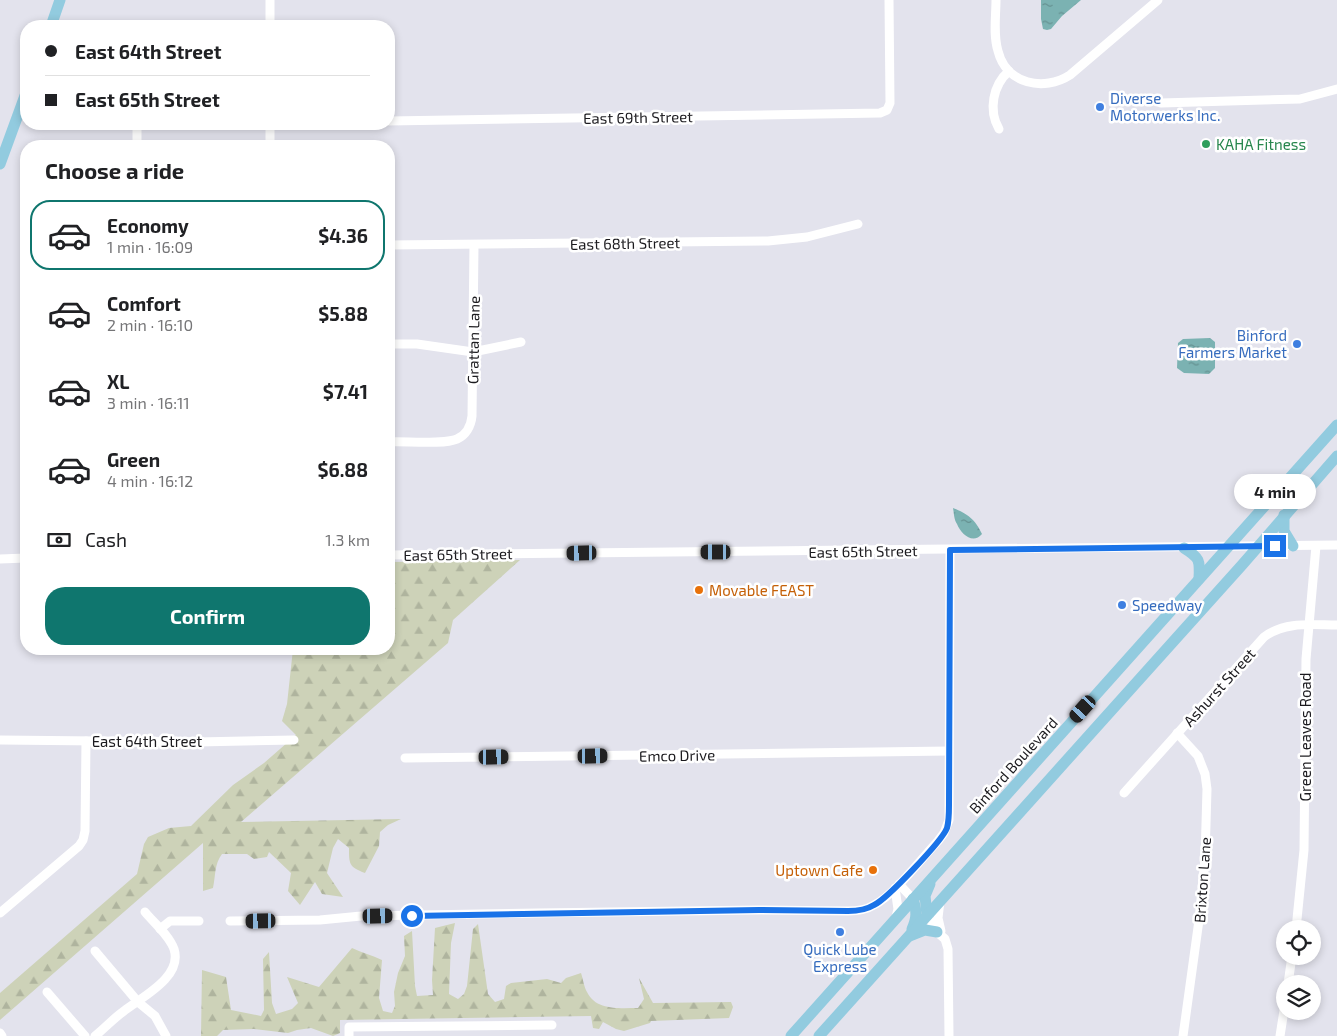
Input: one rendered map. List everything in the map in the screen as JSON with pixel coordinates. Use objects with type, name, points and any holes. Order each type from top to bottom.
[{"type":"main road","points":[[53,20],[60,0]]},
{"type":"main road","points":[[0,164],[20,109]]},
{"type":"main road","name":"Binford Boulevard","points":[[791,1036],[1337,425]]},
{"type":"main road","points":[[819,1036],[1242,565],[1256,546],[1337,456]]},
{"type":"main road","points":[[1284,515],[1284,531],[1293,546]]},
{"type":"main road","points":[[1184,548],[1199,560],[1199,579]]},
{"type":"main road","points":[[927,915],[925,896],[931,880]]},
{"type":"main road","points":[[908,936],[916,919],[913,899]]},
{"type":"main road","points":[[908,936],[924,930],[939,933]]},
{"type":"street","points":[[270,0],[270,20]]},
{"type":"street","name":"East 69th Street","points":[[395,120],[880,113],[887,110],[890,103],[889,0]]},
{"type":"street","points":[[996,0],[996,46],[1002,62],[1009,71],[1032,84],[1044,84],[1063,80],[1158,0]]},
{"type":"street","points":[[999,129],[995,119],[994,95],[998,84],[1009,71]]},
{"type":"street","points":[[1161,103],[1300,99],[1337,89]]},
{"type":"street","name":"East 68th Street","points":[[395,245],[768,241],[807,237],[858,224]]},
{"type":"street","name":"Grattan Lane","points":[[395,442],[449,441],[457,439],[464,434],[470,426],[472,419],[474,245]]},
{"type":"street","points":[[395,344],[418,344],[473,352],[521,342]]},
{"type":"street","name":"East 65th Street","points":[[395,555],[1228,548],[1337,545]]},
{"type":"street","name":"Green Leaves Road","points":[[1297,920],[1304,850],[1305,695],[1308,624],[1316,546]]},
{"type":"street","points":[[230,921],[320,920],[361,916],[548,913],[759,910],[854,911],[876,904],[897,886],[938,841],[947,828],[950,550]]},
{"type":"street","points":[[0,559],[20,558]]},
{"type":"street","name":"Ashurst Street","points":[[1124,793],[1264,637],[1281,627],[1308,624],[1337,624]]},
{"type":"street","name":"Brixton Lane","points":[[1177,733],[1198,756],[1205,774],[1207,794],[1205,859],[1200,920],[1182,1036]]},
{"type":"street","name":"East 64th Street","points":[[0,740],[294,740]]},
{"type":"street","points":[[0,913],[79,846],[83,840],[85,832],[86,741]]},
{"type":"street","name":"Emco Drive","points":[[404,758],[949,751]]},
{"type":"street","points":[[897,886],[913,899]]},
{"type":"street","points":[[895,920],[898,909],[897,886]]},
{"type":"street","points":[[0,901],[14,902]]},
{"type":"street","points":[[939,933],[940,901]]},
{"type":"street","points":[[95,1036],[124,1010],[138,1002],[168,977],[174,965],[175,954],[172,946],[145,912]]},
{"type":"street","points":[[927,915],[947,943],[949,955],[948,1036]]},
{"type":"street","points":[[160,929],[170,921],[199,921]]},
{"type":"street","points":[[95,951],[138,1002],[155,1016],[166,1036]]},
{"type":"street","points":[[47,992],[85,1036]]},
{"type":"street","points":[[1280,1036],[1282,1020]]},
{"type":"street","points":[[349,1031],[470,1026],[538,1030],[552,1025]]},
{"type":"street","points":[[470,1026],[470,1036]]},
{"type":"green space","points":[[520,560],[453,620],[448,643],[241,822],[401,819],[388,825],[380,832],[379,846],[365,873],[353,867],[350,861],[349,848],[338,839],[333,848],[327,873],[343,897],[322,894],[315,882],[300,905],[288,891],[291,873],[269,852],[267,857],[254,859],[247,854],[222,854],[216,866],[213,888],[203,891],[203,843],[0,1020],[0,993],[137,874],[144,844],[148,837],[169,828],[191,826],[233,785],[264,763],[296,735],[282,721],[287,704],[292,655],[395,655],[395,562]]},
{"type":"green space","points":[[455,923],[451,943],[449,994],[458,999],[464,994],[467,986],[473,929],[478,924],[488,994],[495,1002],[504,999],[506,986],[511,983],[547,979],[561,983],[566,978],[581,973],[586,990],[591,998],[596,1003],[609,1007],[638,1008],[644,999],[639,978],[653,1003],[731,1002],[733,1007],[729,1018],[651,1021],[650,1023],[624,1031],[603,1022],[599,1029],[593,1028],[591,1016],[340,1020],[340,1033],[333,1036],[311,1028],[288,1033],[254,1029],[223,1030],[217,1036],[201,1036],[202,970],[226,977],[231,1010],[261,1016],[264,1010],[263,959],[269,952],[272,1003],[276,1014],[292,1009],[298,1003],[287,977],[319,987],[352,948],[382,960],[379,998],[383,1011],[392,1013],[395,1006],[394,992],[398,973],[405,956],[404,936],[412,931],[417,996],[433,995],[435,928]]},
{"type":"water","points":[[1041,0],[1081,0],[1062,16],[1051,29],[1047,30],[1043,29],[1041,19]]},
{"type":"water","points":[[1210,338],[1215,342],[1215,368],[1209,374],[1184,373],[1177,368],[1178,343],[1183,339]]},
{"type":"water","points":[[953,508],[963,512],[977,524],[982,534],[979,537],[971,538],[964,534],[956,522]]},
{"type":"place","name":"Diverse Motorwerks Inc.","points":[[1100,107]]},
{"type":"place","name":"KAHA Fitness","points":[[1206,144]]},
{"type":"place","name":"Binford Farmers Market","points":[[1297,344]]},
{"type":"place","name":"Movable FEAST","points":[[699,590]]},
{"type":"place","name":"Speedway","points":[[1122,605]]},
{"type":"place","name":"Uptown Cafe","points":[[873,870]]},
{"type":"place","name":"Quick Lube Express","points":[[840,932]]},
{"type":"route","points":[[412,916],[759,910],[857,911],[873,906],[886,898],[938,841],[947,828],[949,805],[950,550],[1275,546]]}]
